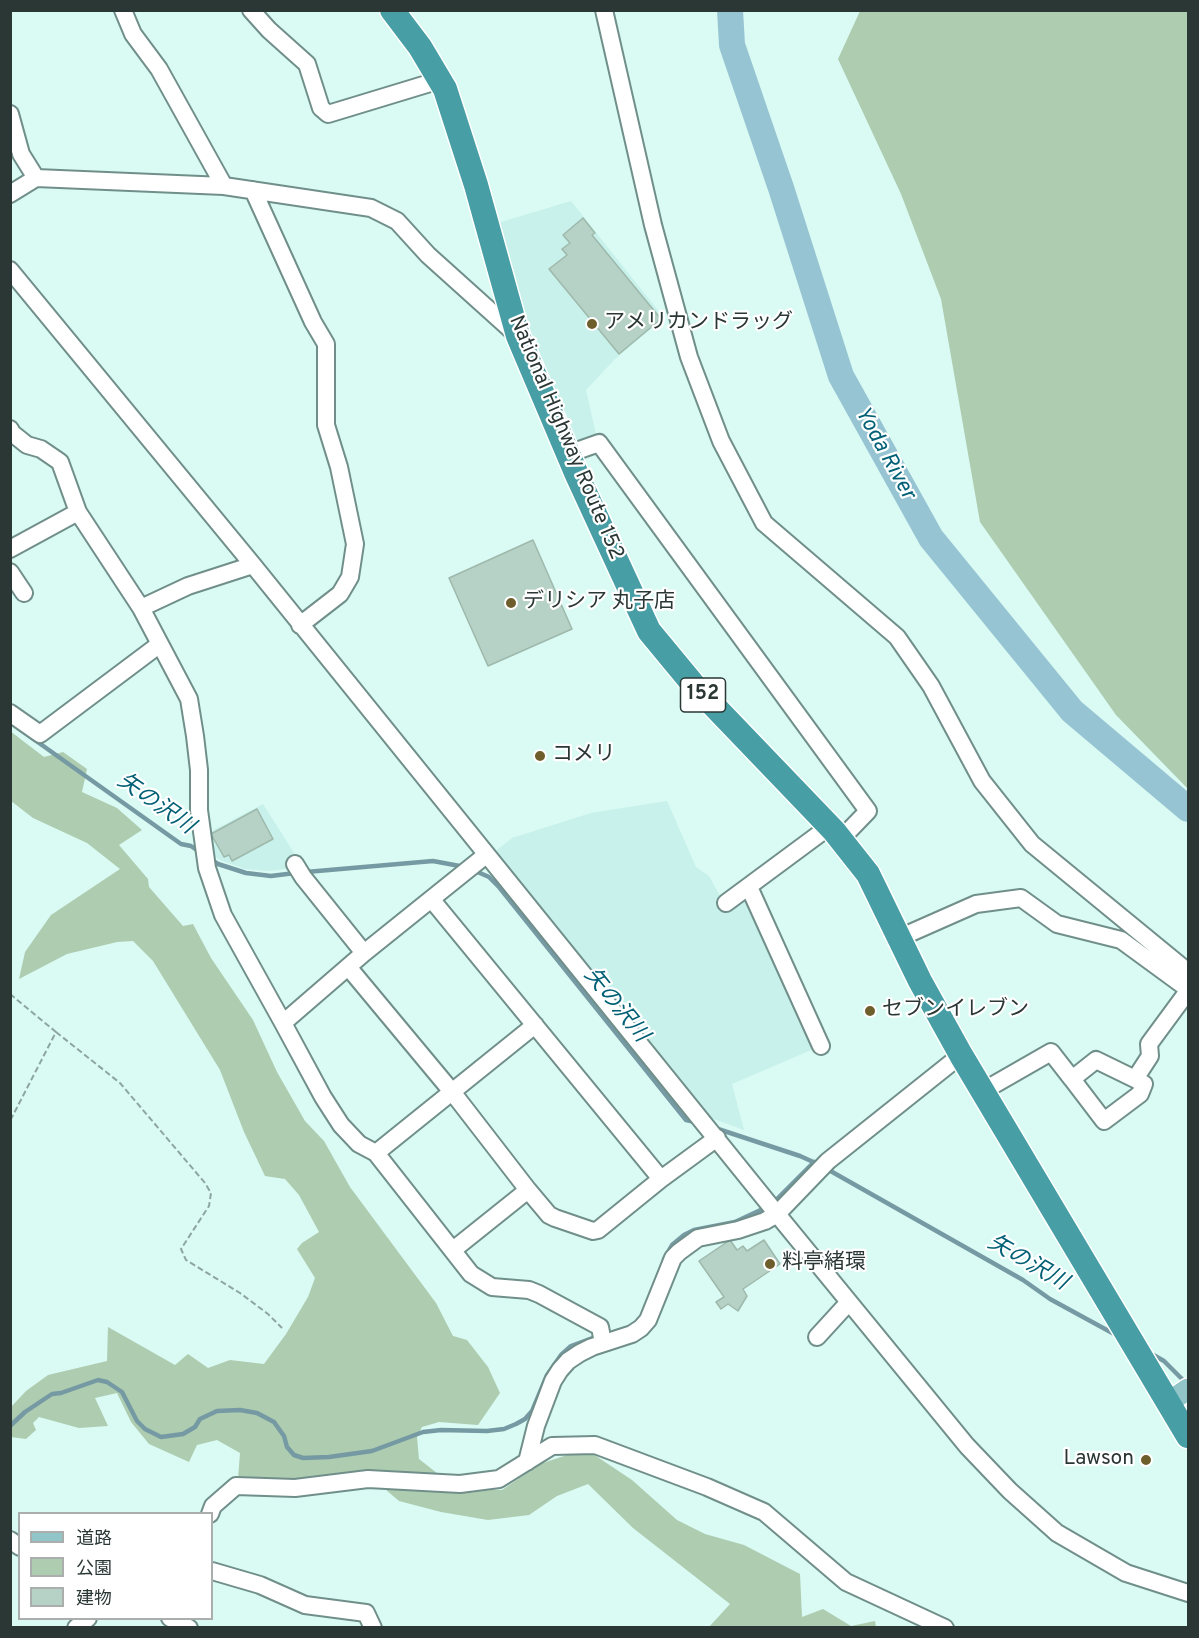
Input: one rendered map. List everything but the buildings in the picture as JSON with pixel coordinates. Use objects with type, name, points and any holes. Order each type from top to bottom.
[{"type":"highway","name":"National Highway Route 152","points":[[392,10],[420,47],[440,80],[454,114],[476,185],[518,336],[568,454],[649,631],[692,683],[835,833],[868,874],[920,981],[961,1054],[1121,1323],[1143,1359],[1180,1394],[1188,1436]]},
{"type":"street","points":[[123,10],[133,34],[159,69],[224,186]]},
{"type":"street","points":[[251,10],[269,30],[307,64],[321,108],[328,114],[440,80]]},
{"type":"street","points":[[604,10],[654,225],[689,357],[721,441],[764,523],[897,637],[931,686],[982,781],[1032,844],[1188,972]]},
{"type":"street","points":[[10,114],[21,154],[36,178]]},
{"type":"street","points":[[10,194],[36,178],[224,186],[371,208],[397,221],[428,255],[518,336]]},
{"type":"street","points":[[253,190],[313,322],[326,344],[326,424],[339,467],[355,544],[350,577],[340,594],[300,625]]},
{"type":"street","points":[[10,270],[253,565],[967,1446],[1010,1491],[1057,1533],[1126,1572],[1188,1593]]},
{"type":"street","points":[[10,429],[27,445],[41,449],[60,462],[78,512],[141,608],[189,699],[199,770],[199,810],[207,868],[223,915],[322,1098],[341,1125],[359,1144],[376,1154],[471,1274],[492,1287],[530,1290],[539,1294],[600,1327],[602,1338]]},
{"type":"street","points":[[568,454],[599,443],[868,811],[726,903]]},
{"type":"street","points":[[10,549],[78,512]]},
{"type":"street","points":[[141,608],[188,586],[253,565]]},
{"type":"street","points":[[10,572],[24,593]]},
{"type":"street","points":[[10,713],[40,734],[160,644]]},
{"type":"street","points":[[283,1023],[364,953],[486,855]]},
{"type":"street","points":[[298,870],[364,953]]},
{"type":"street","points":[[749,887],[821,1046]]},
{"type":"street","points":[[899,938],[976,904],[1021,898],[1057,924],[1121,940],[1188,990],[1149,1044],[1150,1056],[1135,1079]]},
{"type":"street","points":[[432,900],[661,1179]]},
{"type":"street","points":[[349,968],[453,1093],[549,1215],[593,1232],[598,1230],[715,1135]]},
{"type":"street","points":[[376,1154],[535,1025]]},
{"type":"street","points":[[983,1091],[1051,1052],[1072,1079],[1104,1120],[1140,1094],[1143,1084],[1096,1060],[1072,1079]]},
{"type":"street","points":[[527,1461],[536,1426],[553,1381],[568,1361],[602,1338],[632,1334],[641,1328],[648,1320],[673,1258],[687,1244],[698,1238],[752,1226],[961,1054]]},
{"type":"street","points":[[453,1250],[528,1190]]},
{"type":"street","points":[[817,1337],[849,1302]]},
{"type":"street","points":[[211,1512],[213,1506],[236,1486],[295,1488],[368,1479],[460,1484],[499,1479],[552,1446],[595,1445],[707,1487],[765,1512],[846,1582],[945,1628]]},
{"type":"street","points":[[213,1571],[260,1585],[305,1605],[366,1613],[373,1628]]},
{"type":"street","points":[[174,1620],[189,1628]]},
{"type":"path","points":[[10,994],[120,1083],[205,1183],[211,1193],[209,1206],[181,1249],[186,1260],[240,1293],[282,1328]]},
{"type":"path","points":[[10,1121],[56,1032]]},
{"type":"shaded area","name":"アメリカンドラッグ","points":[[571,201],[664,318],[615,359],[586,390],[597,439],[575,449],[534,349],[498,223]]},
{"type":"shaded area","points":[[667,801],[696,867],[709,876],[726,907],[748,892],[818,1047],[732,1084],[744,1130],[711,1118],[607,994],[610,973],[592,978],[492,854],[512,838],[591,813]]},
{"type":"shaded area","points":[[263,804],[303,867],[269,871],[245,869],[220,860],[211,853],[210,832]]},
{"type":"green space","points":[[860,11],[1188,11],[1188,789],[1116,715],[980,522],[941,299],[901,194],[838,59]]},
{"type":"green space","points":[[10,731],[44,757],[63,752],[87,769],[82,792],[117,808],[142,830],[119,845],[148,879],[149,887],[183,926],[193,924],[211,958],[253,1020],[277,1072],[305,1121],[324,1141],[350,1187],[436,1303],[453,1336],[467,1340],[488,1367],[500,1393],[478,1425],[439,1422],[422,1427],[417,1437],[419,1459],[456,1488],[502,1490],[540,1464],[570,1454],[590,1452],[632,1480],[677,1520],[705,1534],[744,1545],[800,1574],[802,1617],[823,1609],[851,1626],[875,1621],[876,1627],[709,1627],[730,1604],[633,1528],[588,1484],[557,1496],[529,1515],[488,1520],[441,1512],[399,1501],[372,1478],[296,1481],[238,1479],[240,1453],[217,1440],[197,1445],[189,1462],[149,1444],[131,1422],[117,1393],[95,1398],[108,1426],[79,1428],[39,1417],[33,1423],[36,1430],[26,1439],[11,1437],[11,1407],[26,1391],[48,1375],[107,1361],[108,1327],[175,1365],[188,1354],[208,1368],[230,1360],[264,1364],[286,1334],[308,1297],[315,1278],[297,1249],[319,1232],[299,1195],[285,1179],[265,1176],[244,1132],[220,1070],[153,961],[133,941],[117,942],[67,954],[19,979],[25,952],[51,915],[120,869],[87,843],[33,818],[11,801]]},
{"type":"waterway","name":"Yoda River","points":[[730,10],[732,45],[781,188],[841,376],[931,538],[1072,711],[1188,809]]},
{"type":"waterway","name":"矢の沢川","points":[[18,728],[181,844],[191,846],[201,853]]},
{"type":"waterway","name":"矢の沢川","points":[[210,859],[246,873],[271,876],[295,873]]},
{"type":"waterway","name":"矢の沢川","points":[[306,872],[433,861],[465,867]]},
{"type":"waterway","name":"矢の沢川","points":[[473,870],[489,877],[499,887],[686,1120],[695,1122]]},
{"type":"waterway","name":"矢の沢川","points":[[715,1128],[800,1156],[820,1165]]},
{"type":"waterway","points":[[774,1202],[814,1162]]},
{"type":"waterway","name":"矢の沢川","points":[[827,1169],[1116,1335]]},
{"type":"waterway","points":[[664,1259],[672,1245],[684,1235],[694,1230],[735,1222],[767,1207]]},
{"type":"waterway","points":[[10,1426],[25,1412],[52,1394],[98,1380],[107,1382],[122,1392],[137,1421],[145,1429],[161,1437],[183,1434],[195,1427],[200,1419],[217,1411],[240,1410],[257,1413],[274,1422],[284,1436],[287,1447],[294,1455],[303,1458],[372,1451],[423,1432],[487,1431],[504,1429],[516,1424],[532,1411],[547,1375],[561,1355],[571,1346],[598,1336]]},
{"type":"waterway","name":"矢の沢川","points":[[1150,1353],[1164,1361],[1187,1384]]},
{"type":"place","name":"アメリカンドラッグ","points":[[592,324]]},
{"type":"place","name":"デリシア 丸子店","points":[[511,603]]},
{"type":"place","name":"コメリ","points":[[540,756]]},
{"type":"place","name":"セブンイレブン","points":[[870,1011]]},
{"type":"place","name":"料亭緒環","points":[[770,1264]]},
{"type":"place","name":"Lawson","points":[[1146,1460]]}]
